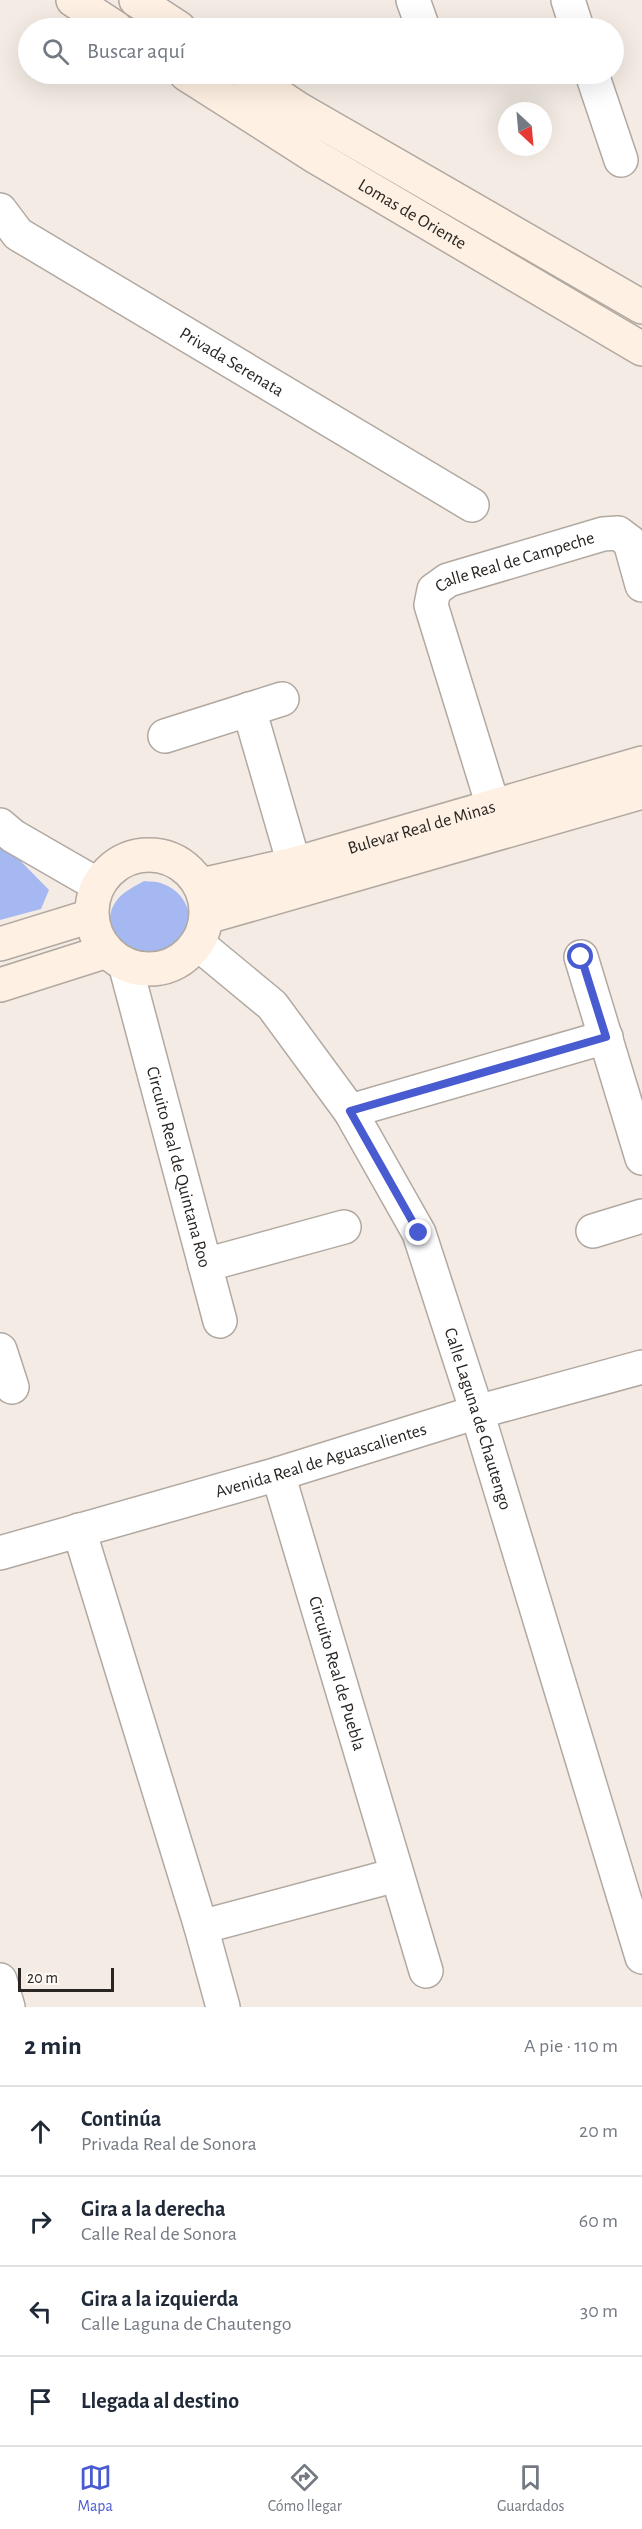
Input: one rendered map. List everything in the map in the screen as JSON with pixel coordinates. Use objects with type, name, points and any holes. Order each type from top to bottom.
[{"type":"street","points":[[73,0],[101,18]]},
{"type":"street","points":[[136,0],[164,18]]},
{"type":"street","points":[[413,0],[419,18]]},
{"type":"street","points":[[568,0],[574,18]]},
{"type":"street","name":"Lomas de Oriente","points":[[202,84],[316,157],[642,349]]},
{"type":"street","name":"Lomas de Oriente","points":[[261,84],[307,114],[642,307]]},
{"type":"street","points":[[595,84],[621,160]]},
{"type":"street","name":"Privada Serenata","points":[[0,210],[18,234],[472,505]]},
{"type":"street","name":"Calle Real de Campeche","points":[[493,806],[431,605],[434,590],[448,580],[603,534],[618,532],[630,542],[642,585]]},
{"type":"street","points":[[165,736],[282,699]]},
{"type":"street","points":[[249,710],[294,864]]},
{"type":"street","name":"Bulevar Real de Minas","points":[[201,885],[294,864],[642,763]]},
{"type":"street","name":"Bulevar Real de Minas","points":[[202,930],[642,792]]},
{"type":"street","points":[[0,825],[94,901]]},
{"type":"street","points":[[157,854],[174,860],[189,870],[201,885],[206,900],[202,930],[186,955],[173,964],[141,969],[116,958],[96,935],[94,901],[106,873],[121,861],[138,855],[157,854]]},
{"type":"street","points":[[0,944],[94,901]]},
{"type":"street","name":"Calle Laguna de Chautengo","points":[[202,930],[272,1005],[350,1111],[419,1233],[477,1412],[642,1957]]},
{"type":"street","points":[[581,957],[642,1158]]},
{"type":"street","points":[[0,985],[116,958]]},
{"type":"street","name":"Circuito Real de Quintana Roo","points":[[116,958],[205,1265],[344,1227]]},
{"type":"street","points":[[350,1111],[606,1037]]},
{"type":"street","points":[[593,1231],[642,1216]]},
{"type":"street","points":[[205,1265],[220,1321]]},
{"type":"street","points":[[0,1350],[12,1387]]},
{"type":"street","name":"Avenida Real de Aguascalientes","points":[[0,1553],[278,1474],[477,1412],[642,1367]]},
{"type":"street","name":"Circuito Real de Puebla","points":[[278,1474],[426,1971]]},
{"type":"street","points":[[79,1530],[201,1927],[223,2007]]},
{"type":"street","points":[[201,1927],[396,1875]]},
{"type":"street","points":[[0,1980],[8,2007]]},
{"type":"shaded area","points":[[0,840],[49,890],[41,909],[0,920]]},
{"type":"shaded area","points":[[144,881],[159,882],[180,895],[189,911],[191,921],[188,950],[154,965],[129,959],[115,942],[111,931],[110,920],[117,900]]},
{"type":"route","points":[[419,1233],[350,1111],[606,1037],[581,957]]}]
